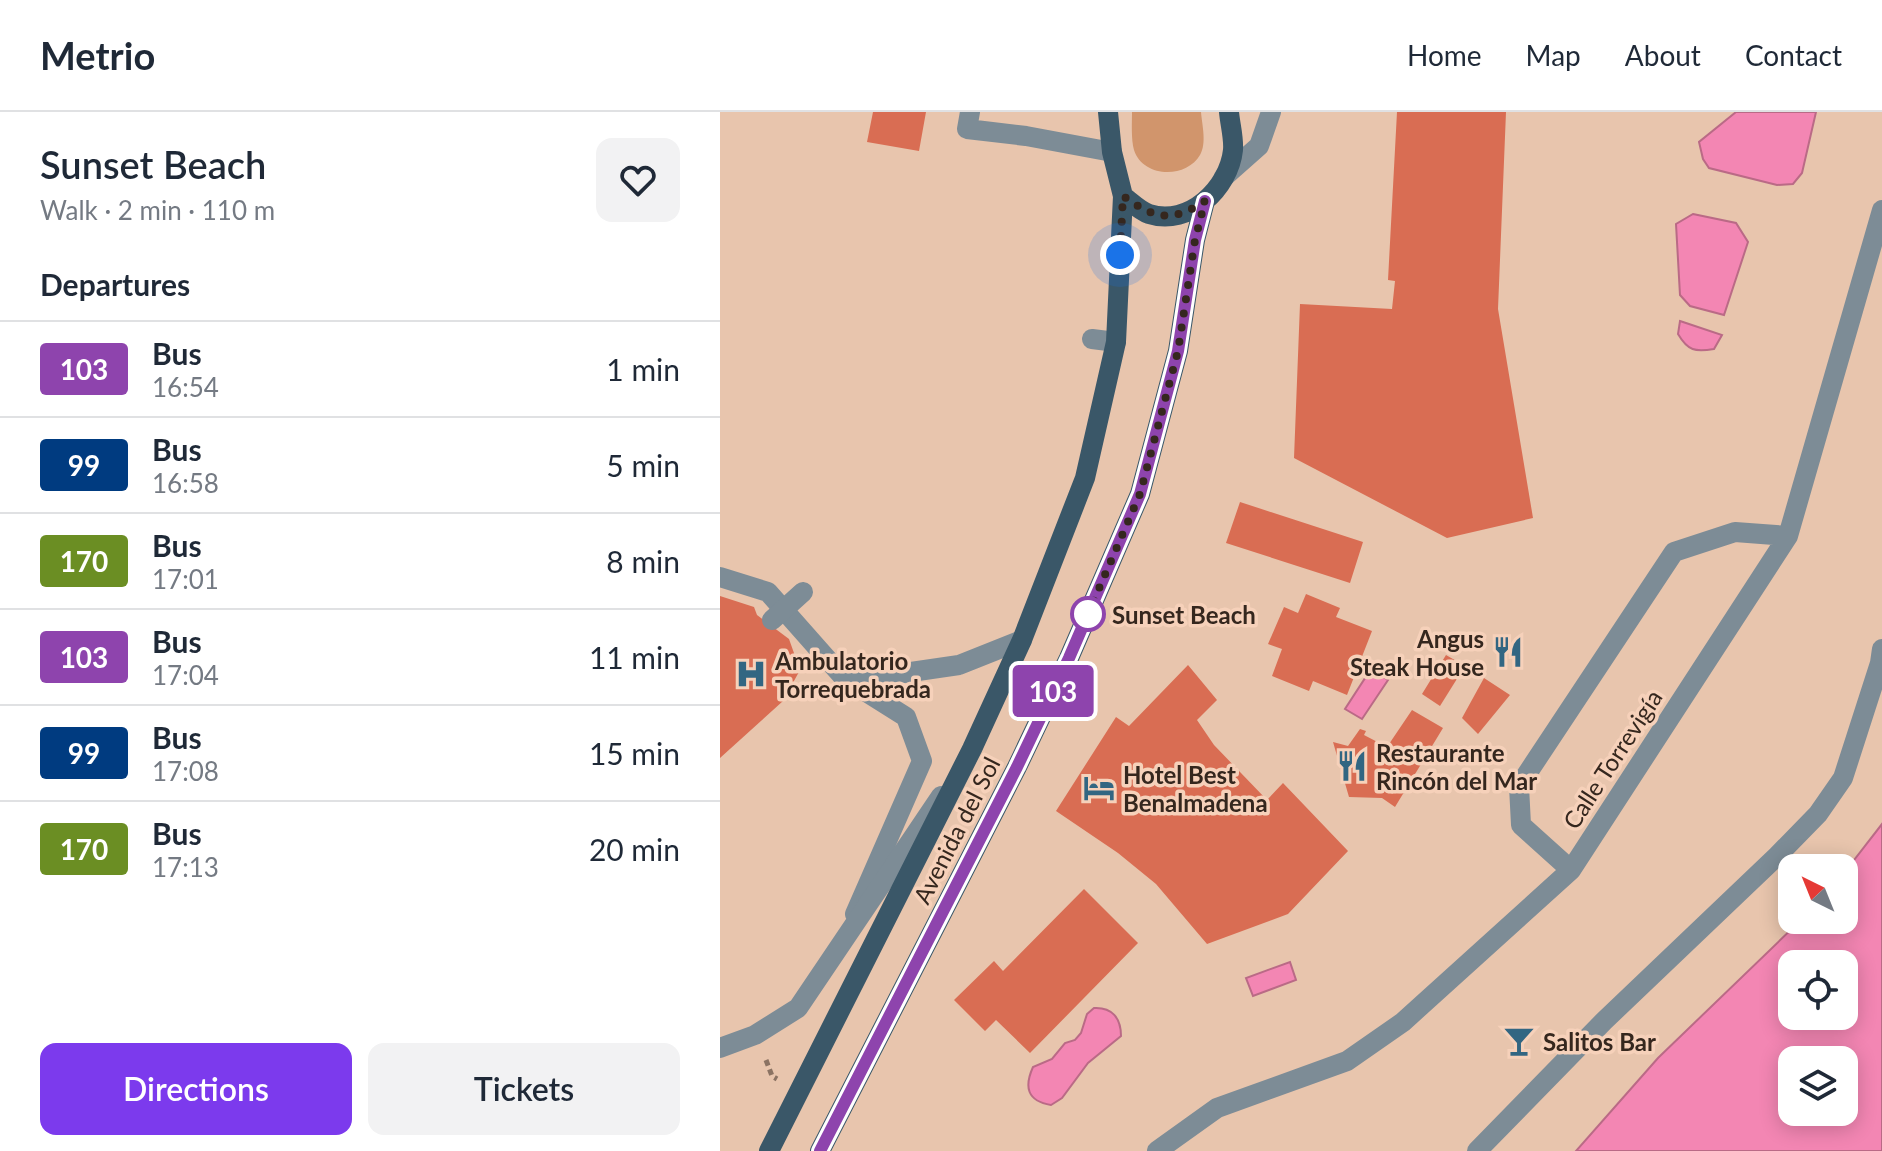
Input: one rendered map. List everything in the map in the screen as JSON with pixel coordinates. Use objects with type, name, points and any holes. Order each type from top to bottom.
[{"type":"main road","name":"Avenida del Sol","points":[[769,1151],[972,749],[1022,640],[1085,478],[1116,342],[1123,196],[1112,152],[1108,112]]},
{"type":"main road","points":[[1123,196],[1148,214],[1169,216],[1187,213],[1205,201],[1224,177],[1233,150],[1229,112]]},
{"type":"main road","name":"Avenida del Sol","points":[[820,1151],[1017,767],[1069,658],[1140,494],[1178,351],[1195,240],[1205,201]]},
{"type":"street","points":[[970,112],[967,129],[1112,152]]},
{"type":"street","points":[[1224,177],[1259,146],[1271,112]]},
{"type":"street","name":"Calle Torrevigía","points":[[1157,1151],[1217,1108],[1347,1061],[1403,1022],[1571,870],[1788,536],[1882,210]]},
{"type":"street","points":[[1092,339],[1116,342]]},
{"type":"street","points":[[1571,870],[1521,825],[1519,786],[1674,552],[1735,532],[1788,536]]},
{"type":"street","points":[[720,577],[768,592],[777,614],[844,678],[906,717],[922,761],[841,945]]},
{"type":"street","points":[[777,614],[803,592]]},
{"type":"street","points":[[844,678],[959,665],[1022,640]]},
{"type":"street","points":[[1477,1151],[1604,1021],[1818,814],[1843,778],[1882,649]]},
{"type":"street","points":[[720,1048],[755,1035],[798,1008],[972,749]]},
{"type":"shaded area","points":[[1132,112],[1201,112],[1204,140],[1200,155],[1194,163],[1175,171],[1165,172],[1146,166],[1134,150]]},
{"type":"shaded area","points":[[1736,112],[1816,112],[1802,173],[1793,184],[1777,185],[1709,168],[1699,142]]},
{"type":"shaded area","points":[[1693,214],[1736,223],[1748,242],[1724,315],[1690,306],[1680,295],[1676,224]]},
{"type":"shaded area","points":[[1680,321],[1722,335],[1714,349],[1693,349],[1678,334]]},
{"type":"shaded area","points":[[1371,669],[1388,680],[1362,719],[1345,709]]},
{"type":"shaded area","points":[[1882,824],[1882,1151],[1576,1151],[1658,1058],[1786,934],[1858,934],[1858,855]]},
{"type":"shaded area","points":[[1290,962],[1296,980],[1253,996],[1246,978]]},
{"type":"shaded area","points":[[1094,1008],[1106,1009],[1114,1015],[1121,1036],[1088,1063],[1062,1098],[1051,1105],[1037,1100],[1028,1087],[1033,1067],[1052,1059],[1065,1043],[1075,1040],[1081,1033],[1087,1014]]},
{"type":"building","points":[[873,112],[926,112],[919,151],[867,142]]},
{"type":"building","points":[[1397,112],[1506,112],[1498,309],[1533,518],[1447,538],[1294,458],[1300,304],[1392,309],[1395,281],[1388,280]]},
{"type":"building","points":[[1240,502],[1363,542],[1350,583],[1226,543]]},
{"type":"building","points":[[1306,594],[1340,608],[1336,617],[1372,631],[1347,695],[1313,681],[1309,691],[1272,676],[1282,649],[1268,644],[1284,607],[1298,613]]},
{"type":"building","points":[[720,596],[754,607],[757,615],[789,639],[800,670],[783,701],[720,758]]},
{"type":"building","points":[[1446,655],[1465,666],[1440,706],[1422,694]]},
{"type":"building","points":[[1188,665],[1217,700],[1197,720],[1214,745],[1267,800],[1283,783],[1348,851],[1288,914],[1207,944],[1156,884],[1118,853],[1056,811],[1116,717],[1129,726]]},
{"type":"building","points":[[1484,678],[1510,695],[1478,734],[1462,718]]},
{"type":"building","points":[[1412,710],[1443,728],[1395,807],[1382,798],[1349,797],[1333,742],[1348,746],[1360,729],[1366,731],[1364,735],[1387,747]]},
{"type":"building","points":[[1084,889],[1138,943],[1030,1053],[996,1020],[985,1031],[954,1000],[994,961],[1003,971]]},
{"type":"bus line","name":"103","points":[[820,1151],[1017,767],[1069,658],[1140,494],[1178,351],[1195,240],[1205,201]]},
{"type":"place","name":"Sunset Beach","points":[[1088,614]]},
{"type":"place","name":"Angus Steak House","points":[[1508,652]]},
{"type":"place","name":"Ambulatorio Torrequebrada","points":[[751,674]]},
{"type":"place","name":"Restaurante Rincón del Mar","points":[[1352,766]]},
{"type":"place","name":"Hotel Best Benalmadena","points":[[1099,788]]},
{"type":"place","name":"Salitos Bar","points":[[1519,1041]]},
{"type":"route","points":[[1088,614],[1140,494],[1178,351],[1195,240],[1205,201],[1187,213],[1169,216],[1148,214],[1123,196],[1120,255]]}]
